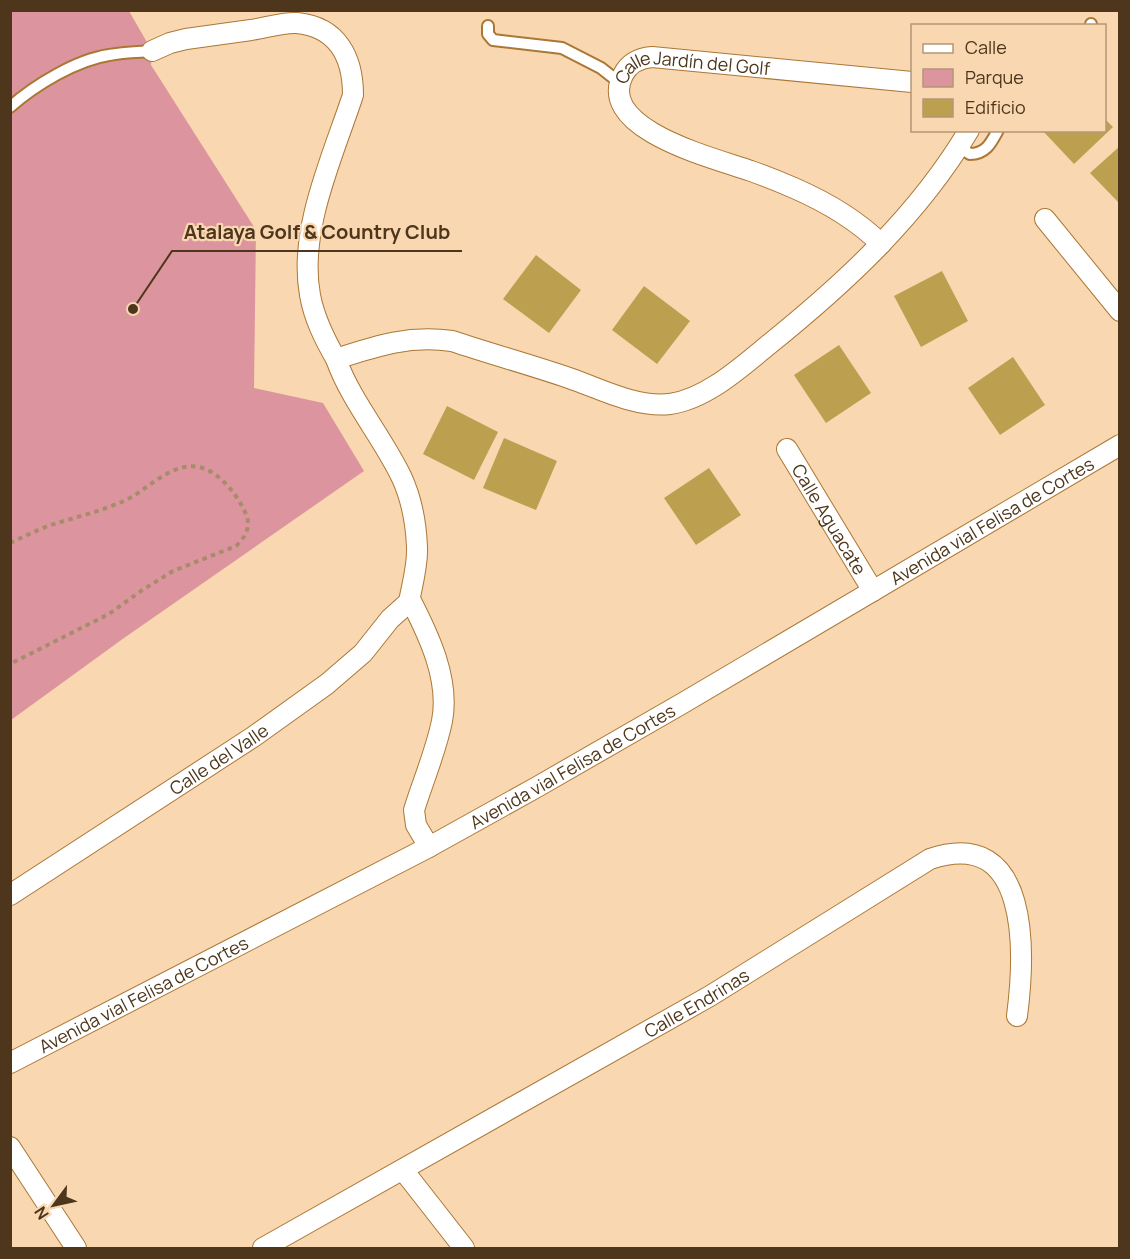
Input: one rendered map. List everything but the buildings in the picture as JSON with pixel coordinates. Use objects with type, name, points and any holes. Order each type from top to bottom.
[{"type":"street","points":[[152,51],[186,39],[296,23],[316,28],[334,39],[347,55],[353,75],[353,95],[311,223],[309,294],[321,332],[336,359],[343,380],[401,476],[413,514],[417,550],[409,602],[411,601],[434,650],[443,696],[442,720],[414,810],[416,825],[429,847]]},
{"type":"street","name":"Calle Jardín del Golf","points":[[881,244],[866,229],[844,213],[795,188],[658,138],[627,112],[620,96],[620,83],[628,66],[643,58],[652,57],[911,82]]},
{"type":"street","points":[[336,359],[386,342],[432,338],[452,341],[569,378],[620,397],[670,404],[695,397],[756,355],[823,301],[881,244],[915,206],[964,139]]},
{"type":"street","points":[[1044,219],[1119,311]]},
{"type":"street","name":"Avenida vial Felisa de Cortes","points":[[10,1063],[429,847],[674,708],[1119,445]]},
{"type":"street","name":"Calle Aguacate","points":[[787,449],[873,591]]},
{"type":"street","name":"Calle del Valle","points":[[10,895],[253,737],[327,684],[363,653],[390,619],[409,602]]},
{"type":"street","name":"Calle Endrinas","points":[[263,1248],[710,996],[930,859],[945,854],[959,852],[982,857],[994,865],[1007,883],[1016,906],[1021,934],[1022,975],[1017,1016]]},
{"type":"street","points":[[10,1147],[76,1248]]},
{"type":"street","points":[[404,1170],[464,1248]]},
{"type":"lane","points":[[488,26],[490,37],[496,41],[562,48],[601,68],[620,83]]},
{"type":"lane","points":[[10,107],[25,95],[71,68],[108,55],[152,51]]},
{"type":"lane","points":[[964,139],[969,154],[983,152],[997,132]]},
{"type":"path","points":[[10,543],[47,526],[92,513],[129,498],[171,471],[185,466],[200,467],[213,473],[229,488],[242,506],[248,523],[243,540],[236,546],[173,572],[109,614],[10,664]]},
{"type":"green space","points":[[11,11],[129,11],[152,51],[151,65],[256,230],[254,388],[323,403],[364,471],[124,638],[11,720]]},
{"type":"place","name":"Atalaya Golf & Country Club","points":[[133,309]]}]
